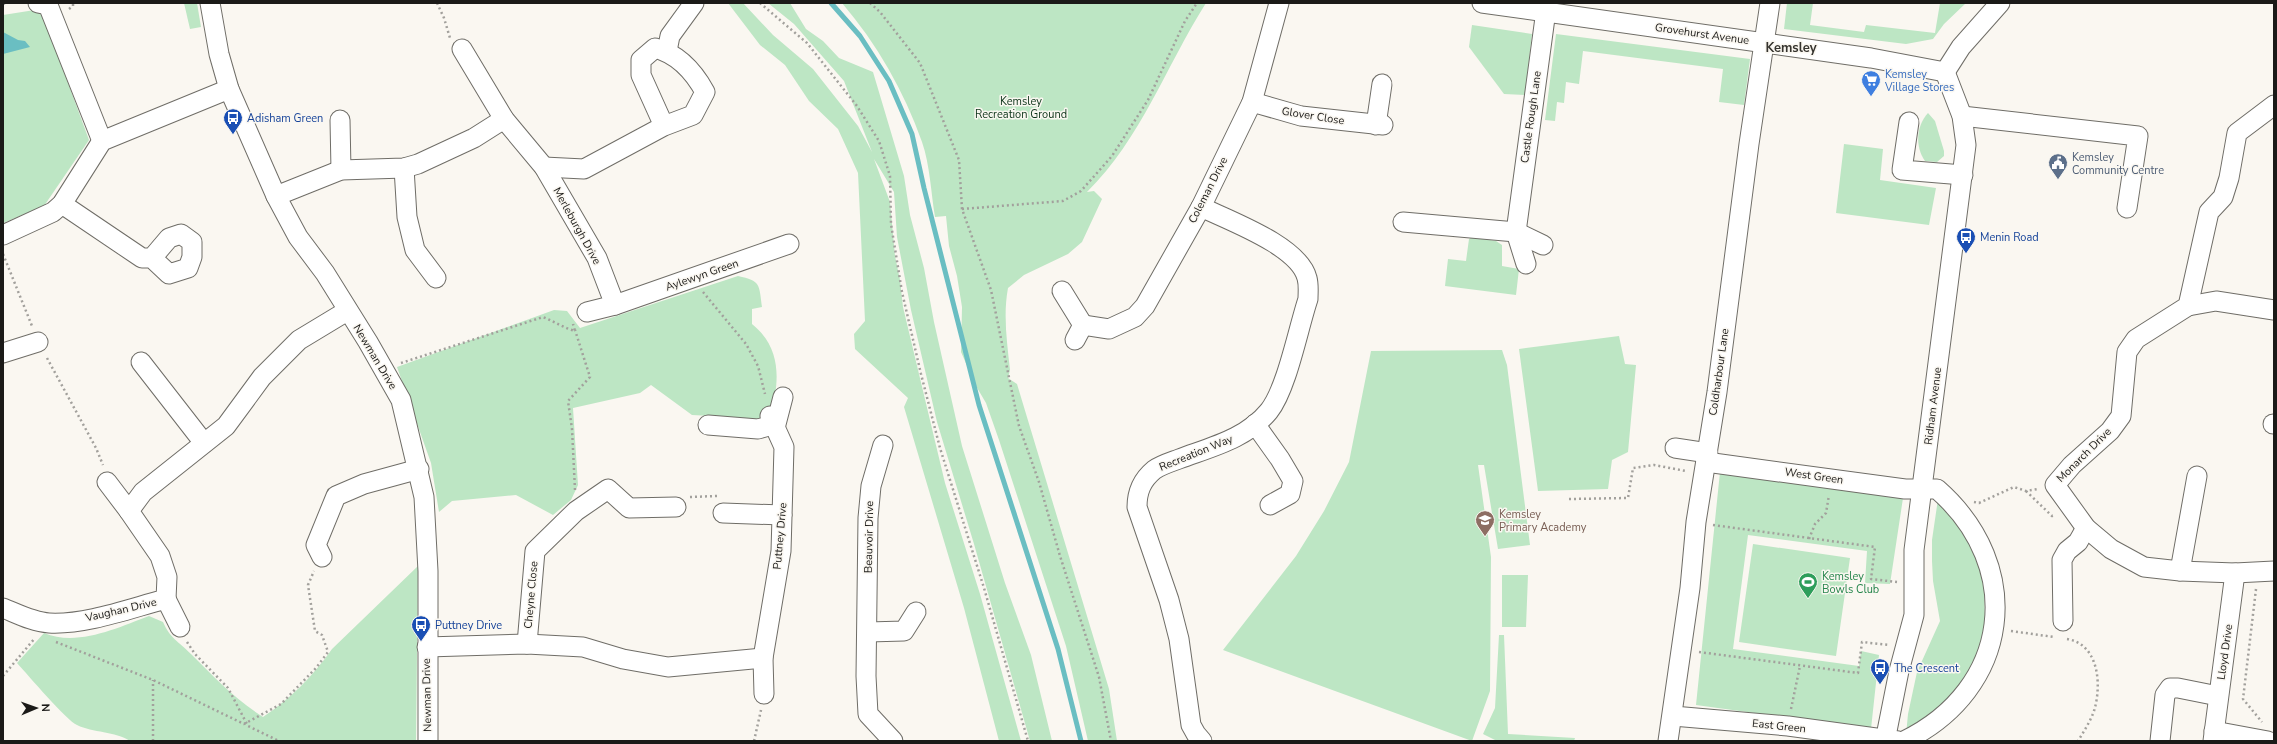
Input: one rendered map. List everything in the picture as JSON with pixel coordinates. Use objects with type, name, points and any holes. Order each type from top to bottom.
[{"type":"street","points":[[38,3],[48,5],[102,141]]},
{"type":"street","name":"Newman Drive","points":[[210,3],[219,54],[229,89],[276,196],[298,237],[325,273],[401,400],[419,469],[424,497],[428,571],[428,741]]},
{"type":"street","points":[[667,51],[670,36],[694,3]]},
{"type":"street","name":"Coleman Drive","points":[[1062,291],[1079,332],[1109,329],[1135,317],[1144,306],[1202,207],[1252,102],[1280,3]]},
{"type":"street","name":"Grovehurst Avenue","points":[[1482,3],[1546,8],[1764,43],[1871,58],[1945,72]]},
{"type":"street","name":"Coldharbour Lane","points":[[1668,741],[1673,716],[1690,588],[1696,522],[1706,463],[1770,3]]},
{"type":"street","points":[[1945,72],[1961,47],[2000,3]]},
{"type":"street","name":"Castle Rough Lane","points":[[1526,264],[1516,232],[1546,8]]},
{"type":"street","points":[[544,167],[584,169],[664,126],[693,115],[705,92],[697,77],[667,51],[655,48],[641,60],[641,75],[664,126]]},
{"type":"street","name":"Merleburgh Drive","points":[[462,49],[504,120],[544,167],[597,258],[615,305]]},
{"type":"street","name":"Ridham Avenue","points":[[1894,741],[1905,646],[1914,615],[1914,550],[1966,145],[1962,116],[1945,72]]},
{"type":"street","name":"Glover Close","points":[[1252,102],[1301,116],[1379,125],[1382,84]]},
{"type":"street","points":[[3,235],[53,212],[62,204],[102,141],[229,89]]},
{"type":"street","points":[[2274,105],[2237,133],[2229,178],[2223,197],[2209,212],[2188,306],[2216,301],[2274,310]]},
{"type":"street","points":[[1962,116],[2138,136],[2127,208]]},
{"type":"street","points":[[340,120],[341,170]]},
{"type":"street","points":[[276,196],[341,170],[404,168],[438,155],[504,120]]},
{"type":"street","points":[[1909,122],[1902,170],[1963,175]]},
{"type":"street","points":[[404,168],[407,217],[415,250],[436,278]]},
{"type":"street","points":[[62,204],[142,258],[152,258]]},
{"type":"street","name":"Recreation Way","points":[[1202,207],[1283,248],[1295,258],[1307,277],[1308,300],[1282,388],[1270,410],[1255,424],[1230,440],[1155,469],[1140,486],[1137,494],[1137,507],[1169,600],[1179,639],[1192,724],[1196,734],[1202,741]]},
{"type":"street","points":[[1403,222],[1516,232],[1543,245]]},
{"type":"street","name":"Aylewyn Green","points":[[615,305],[693,279],[789,244]]},
{"type":"street","points":[[587,312],[615,305]]},
{"type":"street","name":"Monarch Drive","points":[[2188,306],[2136,339],[2127,352],[2120,416],[2110,431],[2072,464],[2054,485],[2086,528],[2111,549],[2144,567],[2180,571],[2235,573],[2274,571]]},
{"type":"street","points":[[129,511],[143,492],[226,426],[262,377],[299,340],[347,311]]},
{"type":"street","points":[[3,353],[38,342]]},
{"type":"street","points":[[141,362],[204,443]]},
{"type":"street","points":[[708,425],[758,429],[773,420],[783,397]]},
{"type":"street","name":"Puttney Drive","points":[[764,694],[763,658],[781,551],[784,447],[773,420]]},
{"type":"street","points":[[1255,424],[1280,459],[1293,481],[1290,494],[1270,505]]},
{"type":"street","name":"Beauvoir Drive","points":[[883,445],[871,486],[868,518],[868,632],[866,676],[868,714],[893,741]]},
{"type":"street","name":"West Green","points":[[1675,448],[1706,463],[1832,478],[1905,489],[1922,489]]},
{"type":"street","points":[[322,557],[316,545],[336,496],[364,484],[419,469]]},
{"type":"street","points":[[2180,571],[2197,476]]},
{"type":"street","name":"Vaughan Drive","points":[[3,608],[51,631],[83,619],[166,599],[167,577],[160,556],[107,482]]},
{"type":"street","name":"Cheyne Close","points":[[527,644],[535,551],[576,511],[608,489],[629,508],[682,502]]},
{"type":"street","points":[[1894,741],[1937,722],[1964,695],[1984,662],[1993,628],[1994,586],[1986,555],[1975,532],[1964,516],[1937,489],[1922,489]]},
{"type":"street","points":[[724,504],[782,515]]},
{"type":"street","points":[[2061,632],[2062,560],[2067,551],[2078,542],[2086,528]]},
{"type":"street","name":"Lloyd Drive","points":[[2235,573],[2213,736],[2266,732]]},
{"type":"street","points":[[166,599],[180,627]]},
{"type":"street","points":[[868,632],[904,631],[916,612]]},
{"type":"street","points":[[427,647],[527,644],[583,647],[623,658],[668,667],[763,658]]},
{"type":"street","points":[[2160,741],[2165,695],[2170,688],[2178,688],[2218,696]]},
{"type":"street","name":"East Green","points":[[1673,716],[1788,726],[1894,741]]},
{"type":"path","points":[[437,3],[444,18],[452,45],[462,49]]},
{"type":"path","points":[[760,3],[807,43],[857,106],[879,141],[890,176],[891,224],[902,292],[921,374],[940,448],[984,588],[1028,741]]},
{"type":"path","points":[[870,3],[880,12],[920,63],[958,160],[962,209],[991,290],[1019,426],[1039,482],[1060,556],[1099,677],[1111,741]]},
{"type":"path","points":[[962,209],[1063,201],[1081,190],[1112,156],[1148,100],[1185,21],[1197,3]]},
{"type":"path","points":[[3,254],[38,342],[96,448],[109,478],[107,482]]},
{"type":"path","points":[[693,279],[746,344],[758,366],[773,420]]},
{"type":"path","points":[[383,369],[543,317],[558,323],[564,329],[575,331],[572,318],[590,377],[568,401],[572,430],[576,511]]},
{"type":"path","points":[[1569,499],[1628,498],[1633,468],[1654,465],[1706,463]]},
{"type":"path","points":[[1809,539],[1815,524],[1826,513],[1832,478]]},
{"type":"path","points":[[1968,501],[1979,503],[2014,487],[2026,491],[2054,485]]},
{"type":"path","points":[[682,502],[724,504]]},
{"type":"path","points":[[1696,522],[1809,539],[1875,547],[1871,579],[1915,584]]},
{"type":"path","points":[[3,676],[44,626],[51,631],[244,724],[245,722],[281,704],[316,668],[328,652],[322,636],[315,630],[308,585],[322,557]]},
{"type":"path","points":[[2252,609],[2243,699],[2266,732]]},
{"type":"path","points":[[180,627],[181,634],[195,654],[228,688],[248,726],[279,741]]},
{"type":"path","points":[[1993,628],[2061,632],[2083,645],[2092,653],[2096,673],[2097,693],[2094,710],[2078,741]]},
{"type":"path","points":[[1707,654],[1858,673],[1862,642],[1905,646]]},
{"type":"path","points":[[1788,726],[1800,666]]},
{"type":"path","points":[[153,680],[153,741]]},
{"type":"path","points":[[754,741],[764,694]]},
{"type":"green space","points":[[184,3],[197,3],[201,27],[190,29]]},
{"type":"green space","points":[[728,3],[743,3],[773,35],[813,69],[858,126],[872,152],[844,81],[794,24],[768,3],[790,3],[806,29],[823,41],[839,58],[873,72],[904,176],[910,215],[924,268],[934,322],[962,446],[1005,583],[1031,655],[1052,741],[1030,741],[974,544],[937,422],[911,310],[897,237],[894,192],[874,159],[890,202],[895,256],[900,280],[903,307],[945,483],[980,594],[1021,741],[999,741],[964,608],[904,407],[908,398],[855,349],[854,334],[865,321],[858,173],[838,129],[809,101],[785,65],[760,45]]},
{"type":"green space","name":"Kemsley Recreation Ground","points":[[842,3],[1206,3],[1138,126],[1106,171],[1087,192],[1094,191],[1102,199],[1082,242],[1068,254],[1024,275],[1008,288],[1006,329],[1010,370],[1008,378],[1017,384],[1109,689],[1117,741],[1088,741],[1066,646],[999,440],[986,403],[976,386],[961,352],[962,307],[957,276],[949,246],[946,216],[935,217],[929,170],[922,142],[898,86],[867,35]]},
{"type":"green space","points":[[1787,3],[1813,3],[1810,25],[1864,32],[1866,25],[1935,33],[1940,3],[1966,3],[1944,24],[1933,39],[1906,44],[1784,29]]},
{"type":"green space","points":[[41,9],[89,140],[44,206],[3,223],[3,15]]},
{"type":"green space","points":[[1472,25],[1532,34],[1525,95],[1504,94],[1469,47]]},
{"type":"green space","points":[[1556,34],[1750,59],[1744,105],[1719,102],[1723,69],[1583,51],[1579,84],[1566,82],[1564,103],[1557,102],[1555,121],[1545,120]]},
{"type":"green space","points":[[1928,113],[1935,121],[1944,151],[1944,156],[1937,162],[1925,161],[1918,143],[1921,124]]},
{"type":"green space","points":[[1844,144],[1883,149],[1880,180],[1936,188],[1929,225],[1836,213]]},
{"type":"green space","points":[[1472,237],[1496,241],[1502,245],[1502,266],[1519,269],[1516,295],[1445,286],[1448,259],[1466,261],[1469,239]]},
{"type":"green space","points":[[738,276],[755,282],[759,288],[762,307],[752,309],[752,324],[762,333],[769,344],[774,355],[776,366],[776,391],[770,416],[759,422],[734,423],[711,416],[692,415],[651,385],[640,393],[573,408],[578,485],[571,500],[553,515],[516,495],[452,501],[439,512],[431,463],[397,367],[554,310],[567,311],[580,328]]},
{"type":"green space","points":[[1619,336],[1625,364],[1636,365],[1628,452],[1612,460],[1608,489],[1538,491],[1519,349]]},
{"type":"green space","points":[[1502,350],[1507,365],[1530,545],[1498,549],[1484,465],[1478,465],[1491,557],[1490,691],[1472,741],[1223,650],[1296,556],[1324,511],[1349,462],[1371,351]]},
{"type":"green space","points":[[1720,472],[1903,498],[1890,584],[1865,583],[1867,551],[1748,535],[1733,649],[1859,666],[1861,651],[1879,655],[1871,729],[1696,705]]},
{"type":"green space","points":[[1938,499],[1973,546],[1984,583],[1985,622],[1977,657],[1960,689],[1906,735],[1908,714],[1917,672],[1940,621],[1933,581],[1932,561],[1932,540]]},
{"type":"green space","points":[[1753,544],[1850,558],[1836,656],[1739,642]]},
{"type":"green space","points":[[418,566],[416,741],[130,741],[118,735],[83,728],[72,722],[17,663],[44,633],[57,637],[83,637],[110,630],[149,616],[163,622],[172,636],[217,679],[243,703],[263,717],[282,703],[300,686],[332,649]]},
{"type":"green space","points":[[1502,575],[1528,575],[1526,627],[1502,627]]},
{"type":"green space","points":[[1499,635],[1504,635],[1508,734],[1575,738],[1574,741],[1497,741],[1483,734],[1495,708]]},
{"type":"water","points":[[3,32],[18,40],[25,41],[30,47],[3,54]]},
{"type":"waterway","points":[[831,3],[860,36],[889,81],[912,134],[924,188],[979,405],[1058,649],[1081,741]]},
{"type":"place","name":"Kemsley Village Stores","points":[[1871,97]]},
{"type":"place","name":"Adisham Green","points":[[233,135]]},
{"type":"place","name":"Kemsley Community Centre","points":[[2058,180]]},
{"type":"place","name":"Menin Road","points":[[1966,254]]},
{"type":"place","name":"Kemsley Primary Academy","points":[[1485,537]]},
{"type":"place","name":"Kemsley Bowls Club","points":[[1808,599]]},
{"type":"place","name":"Puttney Drive","points":[[421,642]]},
{"type":"place","name":"The Crescent","points":[[1880,685]]},
{"type":"district","name":"Kemsley","points":[[1791,48]]}]
